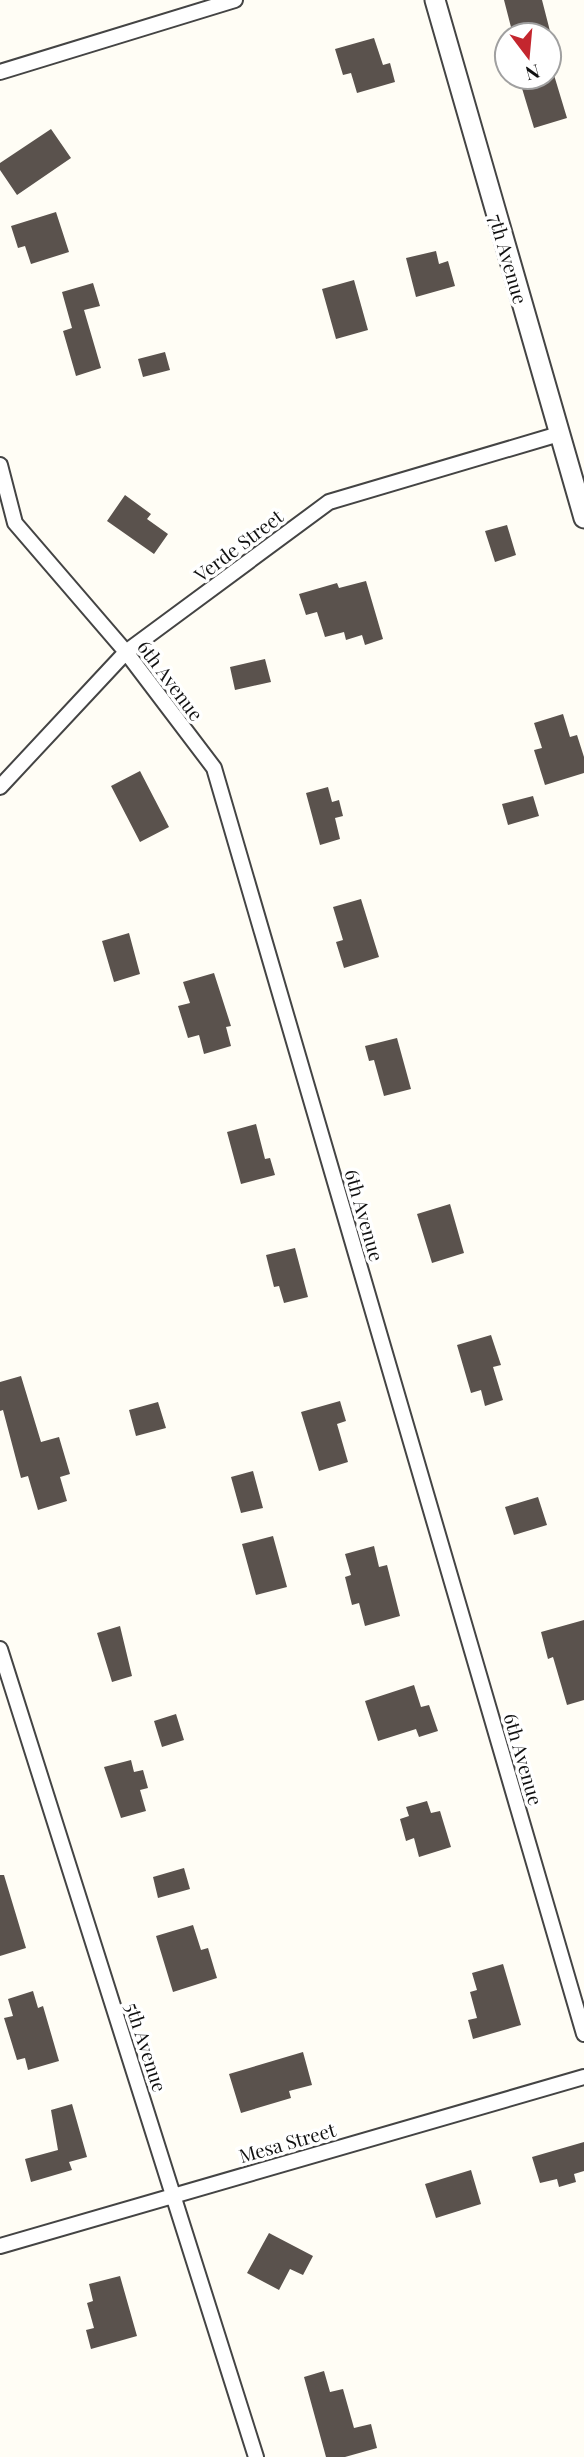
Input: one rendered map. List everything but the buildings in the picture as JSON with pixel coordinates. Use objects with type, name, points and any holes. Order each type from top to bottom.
[{"type":"street","points":[[0,72],[235,0]]},
{"type":"street","name":"7th Avenue","points":[[435,0],[584,518]]},
{"type":"street","name":"Verde Street","points":[[0,787],[126,652],[329,502],[559,434]]},
{"type":"street","name":"6th Avenue","points":[[0,465],[15,523],[126,652],[214,768],[584,2034]]},
{"type":"street","name":"5th Avenue","points":[[0,1649],[256,2457]]},
{"type":"street","name":"Mesa Street","points":[[0,2246],[584,2077]]}]
